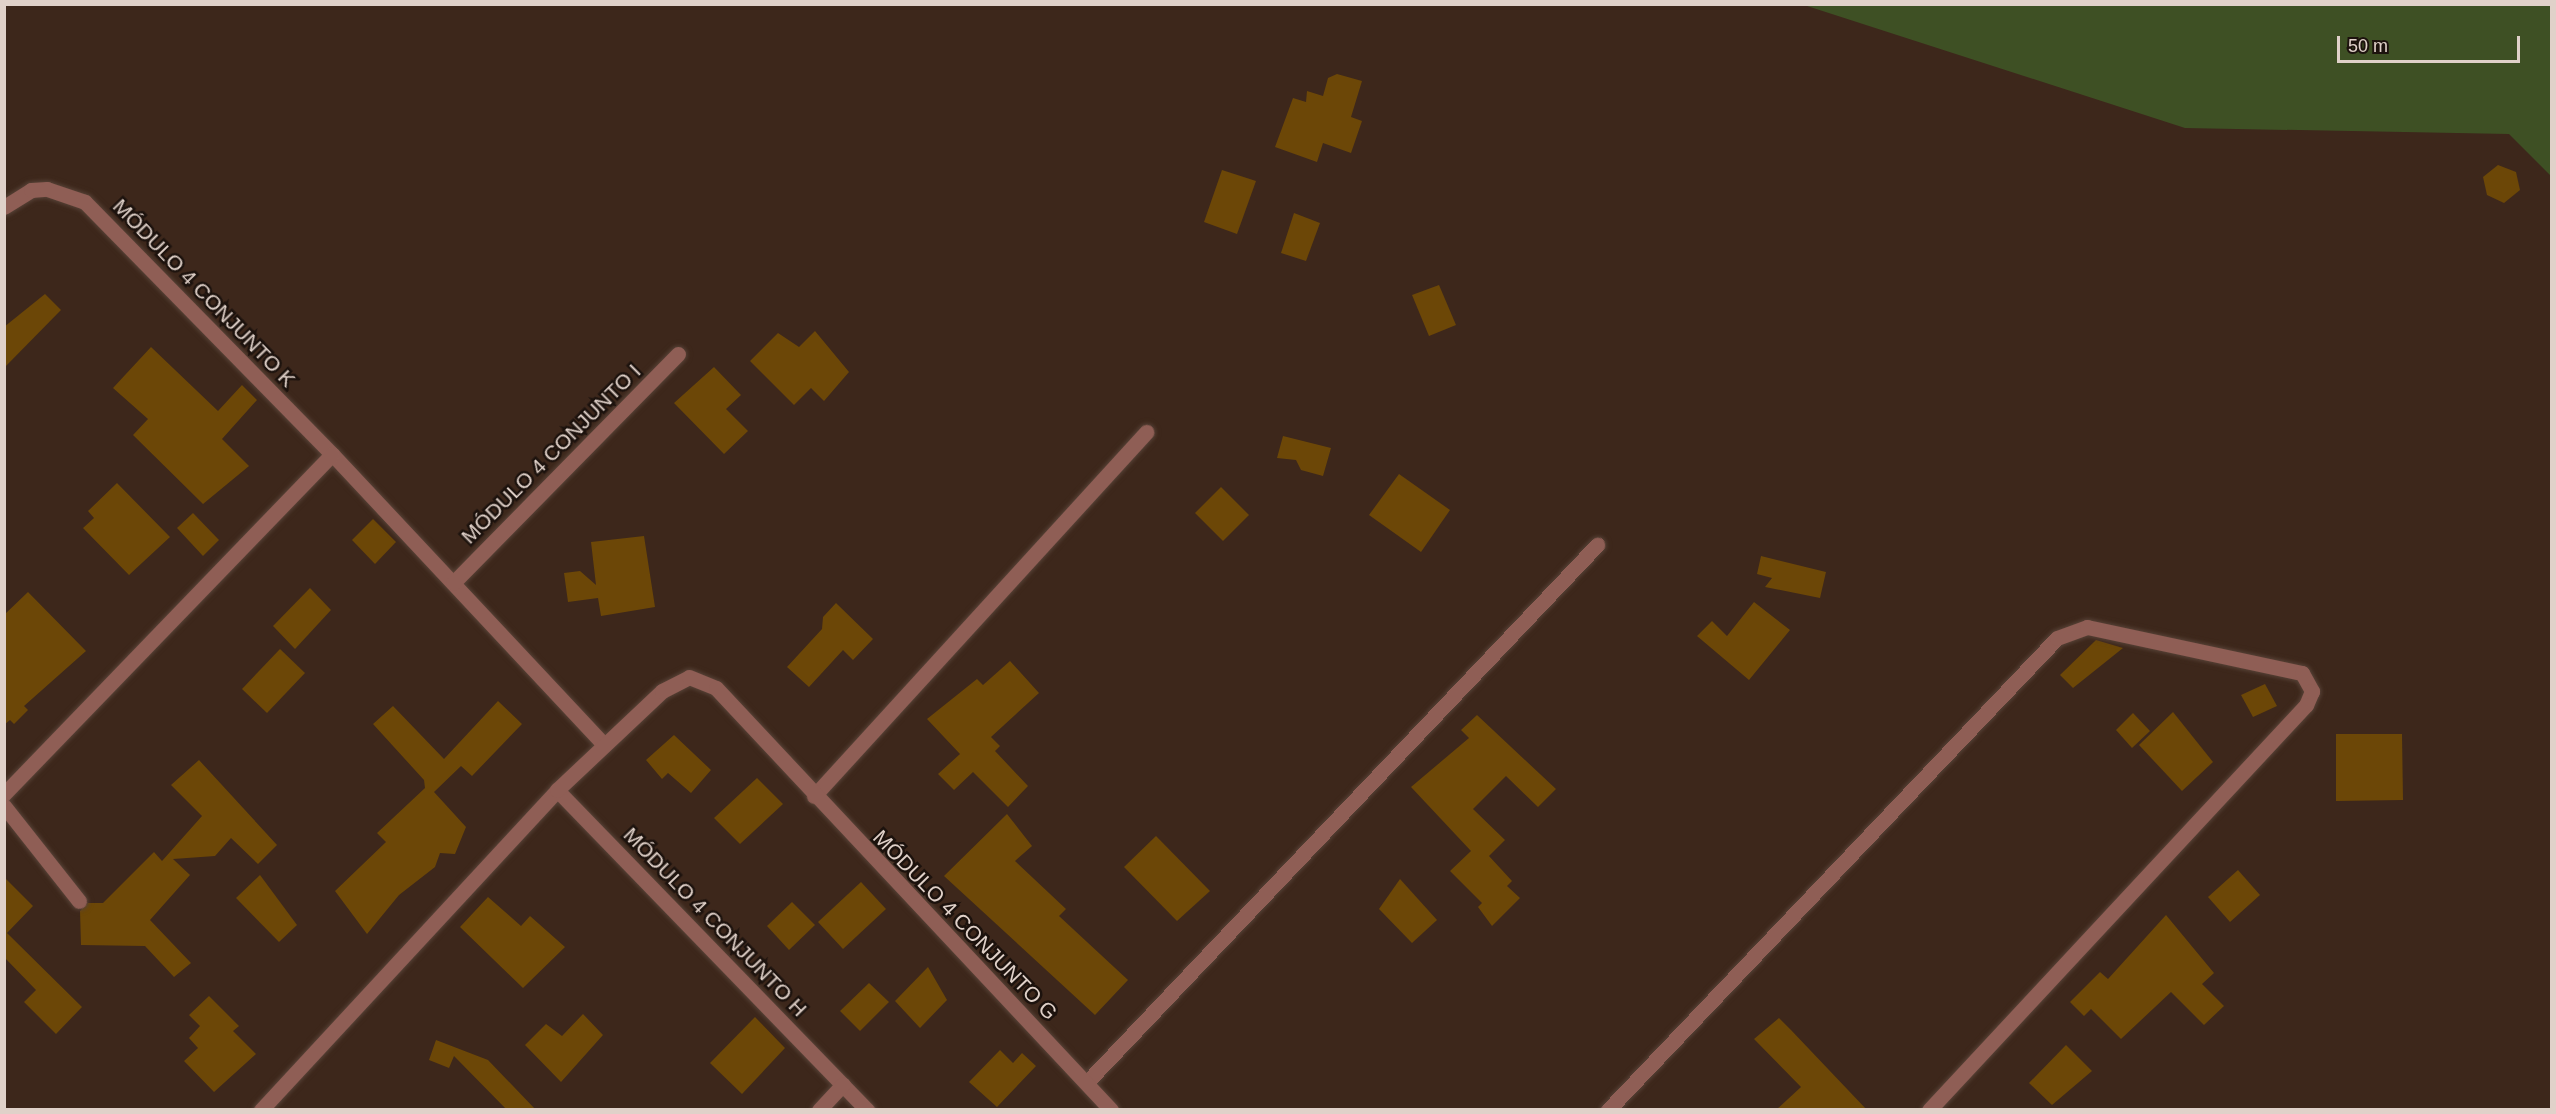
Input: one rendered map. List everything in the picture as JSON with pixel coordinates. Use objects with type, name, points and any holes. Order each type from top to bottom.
[{"type":"street","name":"MÓDULO 4 CONJUNTO K","points":[[4,207],[31,190],[64,191],[85,202],[332,454],[604,745]]},
{"type":"street","name":"MÓDULO 4 CONJUNTO I","points":[[453,583],[678,354]]},
{"type":"street","points":[[261,1110],[557,789],[662,691],[690,677],[716,688],[814,796],[1146,432]]},
{"type":"street","points":[[4,794],[332,454]]},
{"type":"street","points":[[1087,1082],[1597,545]]},
{"type":"street","points":[[1608,1110],[2057,638],[2087,627],[2302,673],[2312,691],[2306,705],[1929,1110]]},
{"type":"street","name":"MÓDULO 4 CONJUNTO H","points":[[557,789],[867,1110]]},
{"type":"street","name":"MÓDULO 4 CONJUNTO G","points":[[814,796],[1087,1082],[1111,1110]]},
{"type":"street","points":[[4,806],[79,901]]},
{"type":"street","points":[[819,1110],[843,1084]]},
{"type":"green space","points":[[1804,5],[2551,5],[2551,176],[2509,134],[2185,128]]},
{"type":"building","points":[[1337,74],[1362,81],[1351,117],[1362,121],[1351,153],[1323,143],[1317,162],[1275,147],[1293,98],[1306,102],[1307,91],[1323,96],[1328,78]]},
{"type":"building","points":[[2498,165],[2516,172],[2520,190],[2504,203],[2487,195],[2483,177]]},
{"type":"building","points":[[1222,170],[1256,181],[1237,234],[1204,222]]},
{"type":"building","points":[[1294,213],[1320,223],[1306,261],[1281,253]]},
{"type":"building","points":[[1439,285],[1456,325],[1429,336],[1412,295]]},
{"type":"building","points":[[45,294],[61,310],[4,368],[4,327]]},
{"type":"building","points":[[815,331],[849,372],[824,401],[811,388],[794,405],[750,361],[778,333],[799,347]]},
{"type":"building","points":[[151,347],[218,411],[242,385],[257,400],[222,439],[249,466],[203,504],[133,435],[148,419],[113,388]]},
{"type":"building","points":[[714,367],[741,395],[726,409],[748,431],[724,454],[674,403]]},
{"type":"building","points":[[1283,436],[1331,448],[1323,476],[1301,470],[1296,460],[1277,458]]},
{"type":"building","points":[[1399,474],[1450,510],[1421,552],[1369,515]]},
{"type":"building","points":[[117,483],[170,537],[129,575],[83,528],[94,518],[88,511]]},
{"type":"building","points":[[1221,487],[1249,515],[1223,541],[1195,513]]},
{"type":"building","points":[[193,513],[219,540],[203,556],[177,528]]},
{"type":"building","points":[[373,519],[396,542],[375,564],[352,540]]},
{"type":"building","points":[[644,536],[655,607],[601,616],[598,598],[568,602],[564,573],[580,571],[596,585],[591,542]]},
{"type":"building","points":[[1761,556],[1826,572],[1820,598],[1765,587],[1772,578],[1757,574]]},
{"type":"building","points":[[310,588],[331,610],[295,649],[273,626]]},
{"type":"building","points":[[28,592],[86,651],[24,706],[28,710],[14,724],[10,720],[4,725],[4,615]]},
{"type":"building","points":[[1754,602],[1790,630],[1749,680],[1697,636],[1712,621],[1727,636]]},
{"type":"building","points":[[836,603],[873,639],[853,660],[843,650],[809,687],[787,667],[822,629],[823,617]]},
{"type":"building","points":[[2096,640],[2123,648],[2073,688],[2060,675]]},
{"type":"building","points":[[280,649],[305,673],[267,713],[242,689]]},
{"type":"building","points":[[1010,661],[1039,693],[991,737],[1000,746],[995,751],[1028,786],[1008,807],[973,772],[954,790],[938,774],[960,754],[927,719],[977,679],[983,685]]},
{"type":"building","points":[[2265,684],[2277,706],[2253,717],[2241,695]]},
{"type":"building","points":[[498,701],[522,724],[472,776],[461,766],[434,792],[466,827],[455,854],[440,853],[435,867],[399,895],[367,934],[335,891],[386,842],[377,833],[425,788],[424,780],[373,724],[393,706],[444,759]]},
{"type":"building","points":[[2173,712],[2213,762],[2182,791],[2139,745]]},
{"type":"building","points":[[2133,713],[2150,731],[2132,748],[2116,730]]},
{"type":"building","points":[[1477,715],[1556,789],[1538,807],[1506,776],[1473,809],[1505,840],[1489,856],[1512,881],[1507,886],[1520,898],[1492,926],[1478,907],[1482,903],[1450,871],[1471,851],[1411,787],[1469,738],[1461,730]]},
{"type":"building","points":[[2336,734],[2402,734],[2403,800],[2336,801]]},
{"type":"building","points":[[674,735],[711,770],[691,793],[668,773],[662,779],[646,760]]},
{"type":"building","points":[[199,760],[277,845],[258,864],[231,838],[215,856],[173,859],[190,875],[150,920],[191,963],[174,977],[145,946],[81,945],[80,911],[88,903],[103,903],[154,852],[162,861],[202,816],[171,785]]},
{"type":"building","points":[[757,778],[783,804],[740,844],[714,818]]},
{"type":"building","points":[[1007,814],[1032,846],[1015,861],[1066,909],[1059,916],[1128,980],[1095,1015],[944,876]]},
{"type":"building","points":[[1156,836],[1210,891],[1177,921],[1124,867]]},
{"type":"building","points":[[2238,870],[2260,895],[2230,922],[2208,897]]},
{"type":"building","points":[[260,875],[297,925],[279,942],[236,898]]},
{"type":"building","points":[[4,877],[33,906],[7,933],[82,1007],[56,1034],[24,1002],[36,990],[4,957]]},
{"type":"building","points":[[1400,879],[1437,920],[1412,943],[1379,909]]},
{"type":"building","points":[[861,882],[886,909],[843,949],[818,922]]},
{"type":"building","points":[[488,897],[521,926],[530,916],[565,947],[523,988],[460,927]]},
{"type":"building","points":[[792,902],[815,925],[789,950],[767,926]]},
{"type":"building","points":[[2166,915],[2214,973],[2202,984],[2224,1006],[2204,1025],[2171,992],[2121,1039],[2091,1009],[2084,1016],[2070,1002],[2100,972],[2108,979]]},
{"type":"building","points":[[928,967],[947,1000],[920,1028],[895,1001]]},
{"type":"building","points":[[869,983],[889,1002],[860,1031],[840,1011]]},
{"type":"building","points":[[209,996],[239,1026],[233,1031],[256,1054],[214,1092],[184,1061],[198,1048],[189,1038],[200,1026],[189,1015]]},
{"type":"building","points":[[583,1014],[603,1035],[561,1082],[525,1045],[546,1024],[562,1036]]},
{"type":"building","points":[[755,1017],[785,1048],[742,1094],[710,1063]]},
{"type":"building","points":[[1779,1018],[1867,1110],[1776,1110],[1801,1087],[1754,1039]]},
{"type":"building","points":[[436,1040],[488,1060],[536,1110],[507,1110],[454,1056],[449,1068],[429,1060]]},
{"type":"building","points":[[2066,1045],[2092,1071],[2052,1105],[2029,1083]]},
{"type":"building","points":[[1000,1050],[1013,1063],[1022,1053],[1036,1066],[997,1107],[969,1082]]}]
